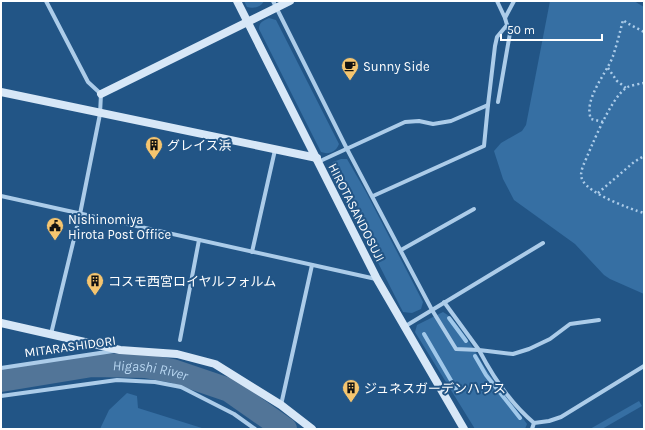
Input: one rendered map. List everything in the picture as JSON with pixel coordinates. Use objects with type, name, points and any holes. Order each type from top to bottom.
[{"type":"street","points":[[46,1],[88,82],[101,94]]},
{"type":"street","name":"HIROTASANDOSUJI","points":[[237,1],[377,279],[464,429]]},
{"type":"street","points":[[101,94],[247,22],[275,4],[290,1]]},
{"type":"street","points":[[497,1],[510,33],[498,102]]},
{"type":"street","points":[[505,18],[514,1]]},
{"type":"street","points":[[275,4],[347,149],[432,310],[456,348],[512,354],[529,349],[550,339],[570,324],[599,320]]},
{"type":"street","points":[[373,196],[484,146],[496,42],[497,37],[507,25]]},
{"type":"street","points":[[1,92],[318,160],[347,149],[406,122],[418,121],[433,124],[451,121],[488,105]]},
{"type":"street","points":[[51,334],[80,214],[100,114],[101,94]]},
{"type":"street","points":[[252,252],[275,150]]},
{"type":"street","points":[[1,196],[377,279]]},
{"type":"street","points":[[401,250],[474,208]]},
{"type":"street","points":[[180,340],[199,240]]},
{"type":"street","points":[[404,327],[543,243]]},
{"type":"street","points":[[281,405],[312,265]]},
{"type":"street","points":[[444,302],[479,350],[491,374],[520,412],[534,422],[549,421],[561,417],[644,366]]},
{"type":"street","points":[[1,323],[120,350]]},
{"type":"street","name":"MITARASHIDORI","points":[[1,368],[120,350],[177,354],[215,364],[281,405],[312,429]]},
{"type":"street","points":[[1,396],[117,380],[155,382],[181,387],[234,414],[255,429]]},
{"type":"street","points":[[532,429],[534,422]]},
{"type":"path","points":[[603,122],[591,119],[589,111],[599,79],[608,68],[613,56],[623,20],[644,32]]},
{"type":"path","points":[[608,68],[616,81],[626,88]]},
{"type":"path","points":[[644,83],[626,88],[617,98],[603,122],[581,174],[584,183],[598,193],[628,208],[644,213]]},
{"type":"path","points":[[598,193],[634,162],[644,156]]},
{"type":"shaded area","points":[[244,1],[264,1],[259,6],[252,8],[247,7]]},
{"type":"shaded area","points":[[550,1],[634,1],[644,7],[644,294],[604,275],[575,244],[514,200],[503,179],[494,151],[501,143],[522,131],[526,125]]},
{"type":"shaded area","points":[[269,18],[276,20],[339,144],[332,152],[321,152],[259,29],[261,23]]},
{"type":"shaded area","points":[[341,159],[347,159],[366,192],[423,302],[421,309],[412,313],[403,312],[330,168],[333,162]]},
{"type":"shaded area","points":[[443,312],[456,323],[462,331],[494,381],[527,424],[525,429],[475,429],[415,332],[417,325]]},
{"type":"shaded area","points":[[127,393],[137,396],[138,408],[205,429],[100,429],[109,410]]},
{"type":"shaded area","points":[[639,401],[642,406],[602,429],[590,429]]},
{"type":"waterway","points":[[449,318],[466,341]]},
{"type":"waterway","points":[[424,334],[456,389]]},
{"type":"waterway","points":[[475,356],[486,375],[520,418]]},
{"type":"waterway","name":"Higashi River","points":[[1,380],[92,365],[145,366],[173,371],[229,390],[285,429]]},
{"type":"place","name":"Sunny Side","points":[[350,81]]},
{"type":"place","name":"グレイス浜","points":[[154,160]]},
{"type":"place","name":"Nishinomiya Hirota Post Office","points":[[55,241]]},
{"type":"place","name":"コスモ西宮ロイヤルフォルム","points":[[95,296]]},
{"type":"place","name":"ジュネスガーデンハウス","points":[[351,403]]}]
